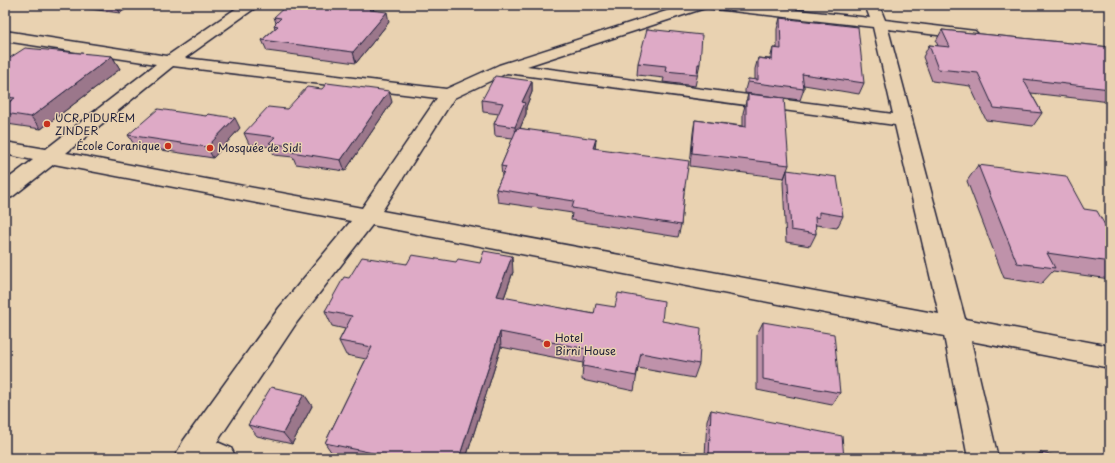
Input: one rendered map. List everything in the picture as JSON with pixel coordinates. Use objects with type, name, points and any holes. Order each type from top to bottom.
[{"type":"street","points":[[5,192],[170,61],[250,5]]},
{"type":"street","points":[[5,36],[170,61],[448,94],[505,68],[700,5]]},
{"type":"street","points":[[715,5],[875,14],[987,35]]},
{"type":"street","points":[[875,14],[955,329],[983,458]]},
{"type":"street","points":[[505,68],[903,121]]},
{"type":"street","points":[[201,455],[288,315],[368,216],[448,94]]},
{"type":"street","points":[[5,148],[955,329],[1110,357]]},
{"type":"building","points":[[287,5],[371,5],[370,10],[387,12],[353,52],[262,40],[278,26],[274,25],[281,18],[274,17]]},
{"type":"building","points":[[780,18],[858,27],[864,83],[802,74],[804,89],[748,82],[748,79],[758,80],[758,58],[772,60],[773,48],[781,49]]},
{"type":"building","points":[[647,29],[702,35],[700,64],[698,64],[697,74],[665,71],[666,66],[638,63]]},
{"type":"building","points":[[942,30],[1110,47],[1110,89],[1023,79],[1042,113],[994,108],[978,73],[938,69],[929,45],[950,47]]},
{"type":"building","points":[[25,48],[112,56],[31,117],[5,113],[5,105],[15,98],[5,97],[5,61]]},
{"type":"building","points":[[495,76],[532,81],[522,102],[525,103],[515,127],[494,124],[503,103],[482,100]]},
{"type":"building","points":[[327,83],[389,91],[341,160],[291,152],[295,147],[269,143],[275,137],[244,133],[268,107],[287,109],[307,87],[322,89]]},
{"type":"building","points":[[748,94],[784,98],[789,165],[692,153],[695,120],[746,127],[746,100],[748,100]]},
{"type":"building","points":[[158,109],[206,116],[208,114],[235,118],[207,147],[128,135]]},
{"type":"building","points":[[517,128],[596,139],[593,148],[689,161],[681,225],[572,208],[574,201],[496,189],[506,167],[501,166]]},
{"type":"building","points":[[978,165],[1066,176],[1084,209],[1097,211],[1110,234],[1110,262],[1047,253],[1055,268],[1017,263]]},
{"type":"building","points":[[787,170],[837,177],[843,216],[819,212],[819,218],[815,217],[816,234],[791,230]]},
{"type":"building","points":[[484,251],[512,256],[497,296],[594,314],[596,304],[615,307],[618,293],[664,301],[662,321],[701,328],[699,364],[641,353],[636,376],[583,366],[587,349],[500,332],[459,458],[397,458],[325,443],[372,347],[339,341],[352,316],[325,311],[344,277],[349,278],[362,257],[407,264],[412,255],[456,262],[458,259],[480,263]]},
{"type":"building","points":[[763,322],[834,334],[840,393],[763,379]]},
{"type":"building","points":[[271,387],[304,394],[283,433],[248,425]]},
{"type":"building","points":[[711,410],[842,436],[844,458],[683,458],[684,451],[709,456]]},
{"type":"building","points":[[1040,453],[1066,458],[1041,458]]},
{"type":"place","name":"UCR PIDUREM ZINDER","points":[[47,124]]},
{"type":"place","name":"École Coranique","points":[[168,146]]},
{"type":"place","name":"Mosquée de Sidi","points":[[210,148]]},
{"type":"place","name":"Hotel Birni House","points":[[547,344]]}]
